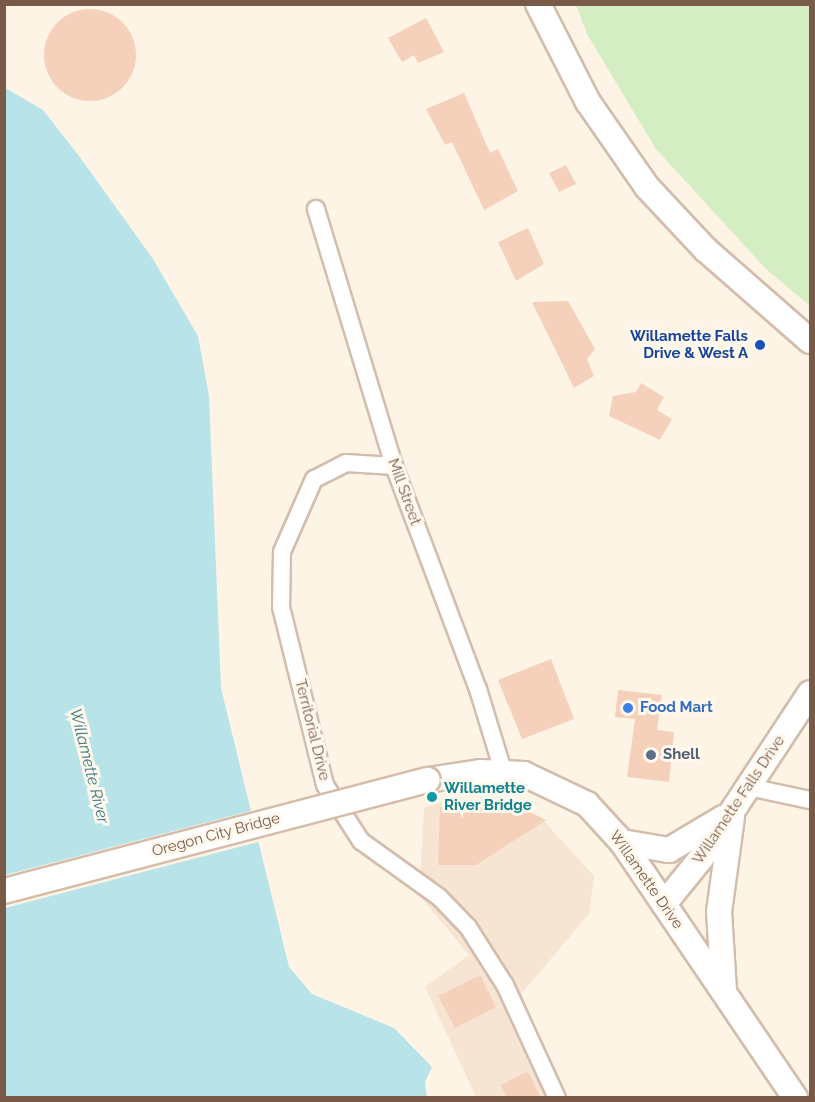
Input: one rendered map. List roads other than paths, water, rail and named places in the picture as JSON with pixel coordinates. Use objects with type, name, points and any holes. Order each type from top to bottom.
[{"type":"main road","points":[[538,4],[588,102],[647,187],[706,250],[810,341]]},
{"type":"main road","name":"Willamette Falls Drive","points":[[664,904],[733,812],[810,693]]},
{"type":"main road","name":"Willamette Drive","points":[[428,780],[503,771],[563,789],[622,842],[795,1098]]},
{"type":"main road","name":"Oregon City Bridge","points":[[4,891],[428,780]]},
{"type":"main road","points":[[622,842],[669,850],[733,812]]},
{"type":"main road","points":[[724,992],[719,912],[733,812]]},
{"type":"street","name":"Mill Street","points":[[316,209],[394,466],[478,689],[503,771]]},
{"type":"street","name":"Territorial Drive","points":[[394,466],[346,463],[314,479],[282,552],[281,607],[325,785],[361,841],[439,897],[468,927],[506,985],[557,1098]]},
{"type":"street","points":[[749,787],[810,800]]},
{"type":"water","name":"Willamette River","points":[[4,87],[43,110],[79,156],[153,259],[198,336],[209,396],[221,688],[289,967],[312,994],[394,1028],[432,1067],[425,1082],[427,1097],[5,1097]]},
{"type":"place","name":"Willamette Falls Drive & West A","points":[[760,345]]},
{"type":"place","name":"Food Mart","points":[[628,708]]},
{"type":"place","name":"Shell","points":[[651,755]]},
{"type":"place","name":"Willamette River Bridge","points":[[432,797]]}]
